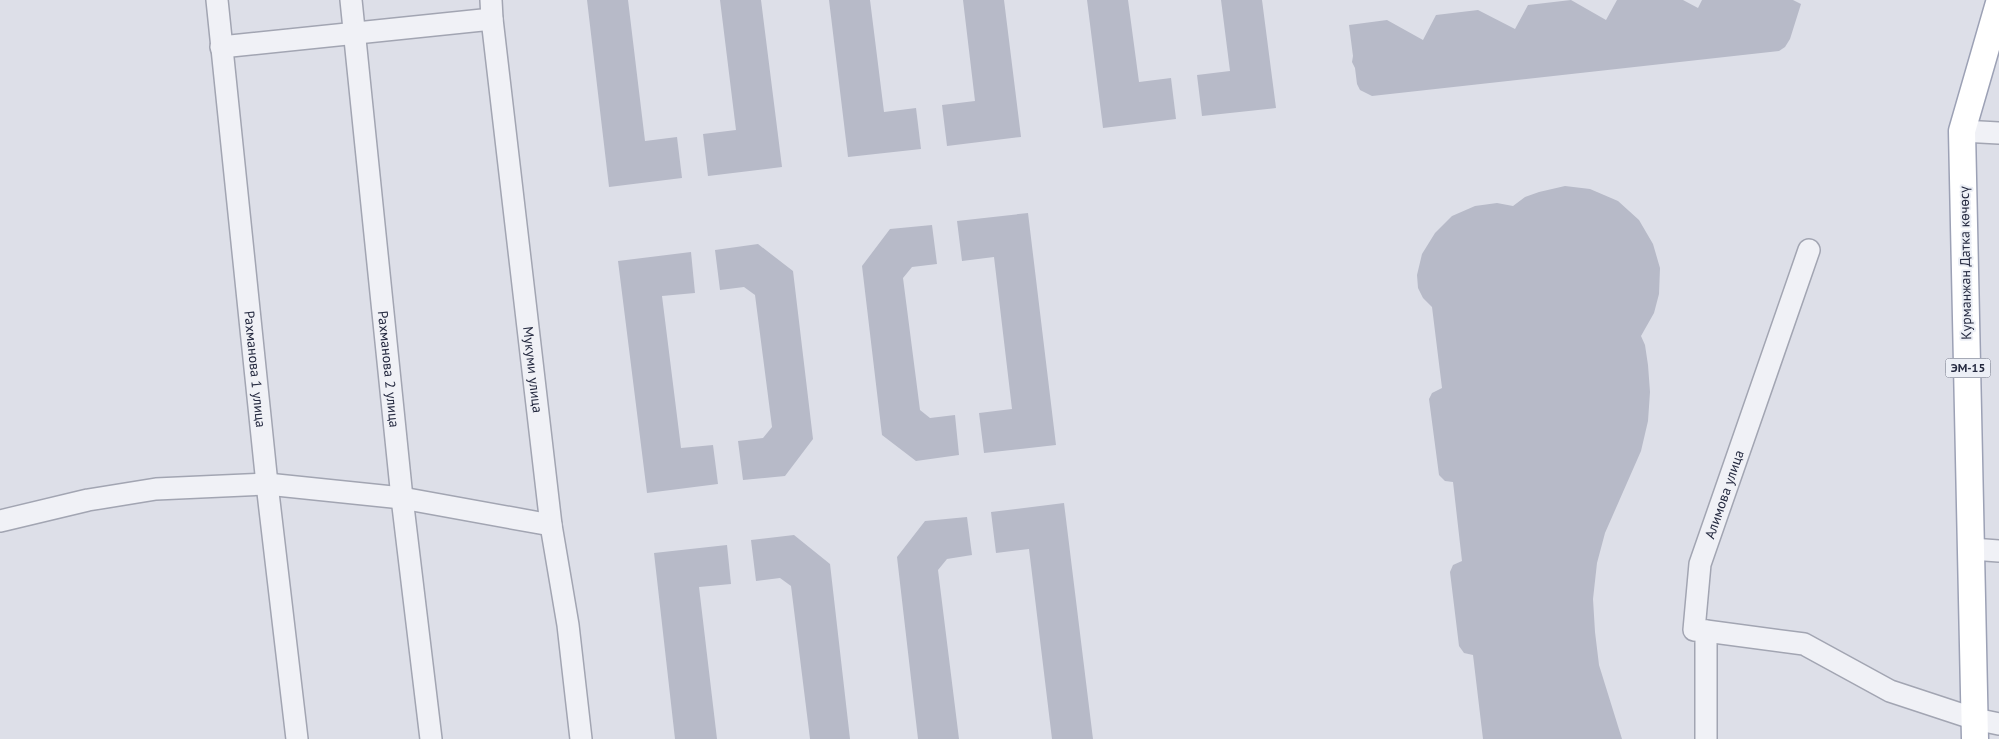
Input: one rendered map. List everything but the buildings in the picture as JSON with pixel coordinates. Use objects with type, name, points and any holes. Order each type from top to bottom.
[{"type":"main road","name":"Курманжан Датка көчөсү","points":[[1983,727],[1972,549],[1962,131],[1999,3]]},
{"type":"street","name":"Рахманова 1 улица","points":[[217,0],[266,484],[296,739]]},
{"type":"street","name":"Рахманова 2 улица","points":[[351,0],[402,498],[431,739]]},
{"type":"street","points":[[221,47],[355,34],[492,9]]},
{"type":"street","name":"Мукуми улица","points":[[492,9],[551,524],[568,625],[581,739]]},
{"type":"street","points":[[1962,131],[1999,133]]},
{"type":"street","name":"Алимова улица","points":[[1706,631],[1694,630],[1700,564],[1808,250]]},
{"type":"street","points":[[0,521],[88,500],[156,489],[266,484],[402,498],[551,524]]},
{"type":"street","points":[[1972,549],[1999,551]]},
{"type":"street","points":[[1706,739],[1706,631],[1804,644],[1890,691],[1983,727]]}]
